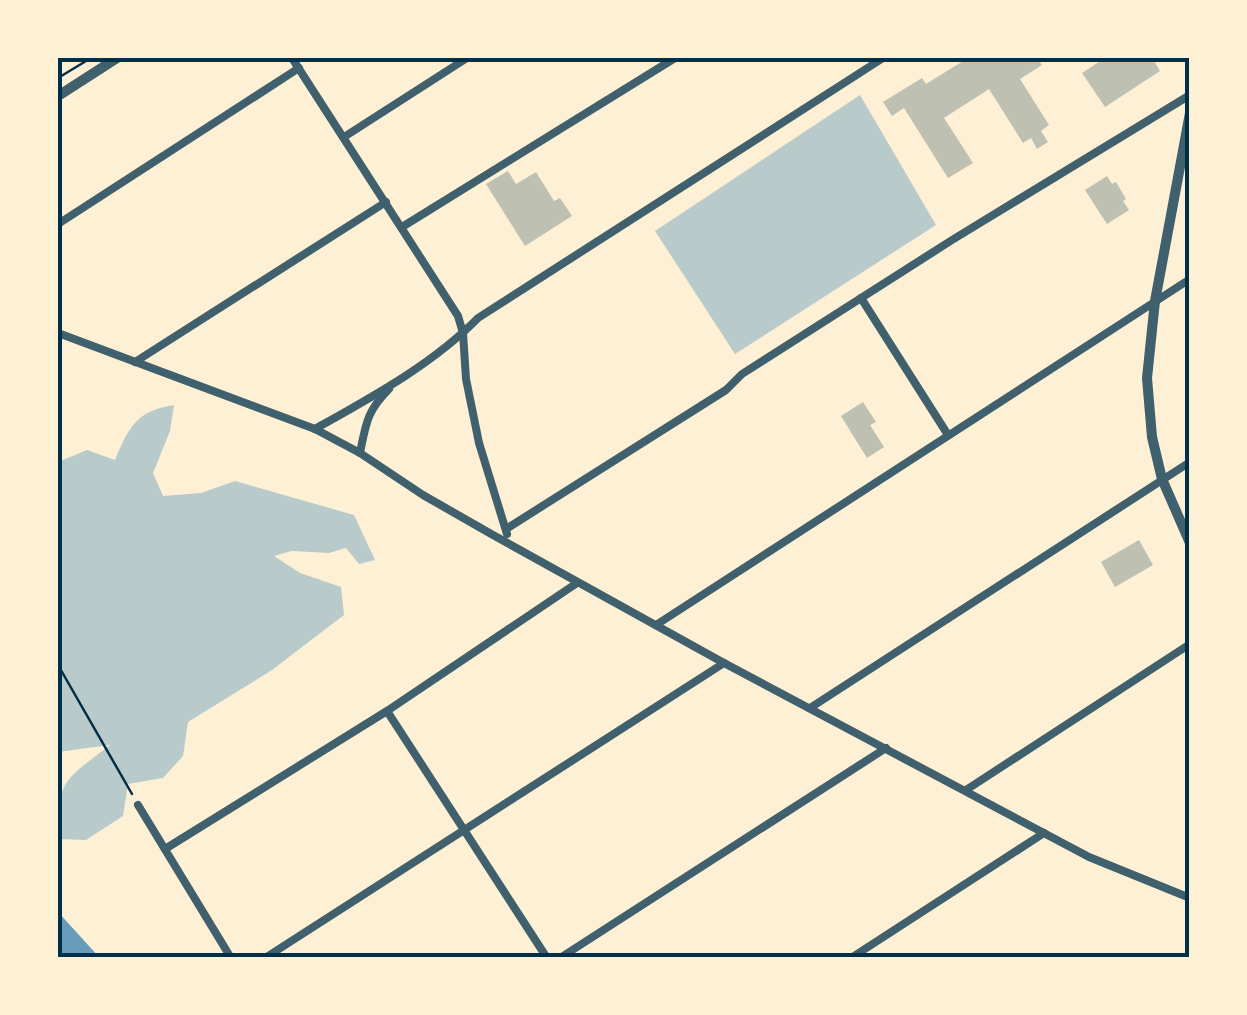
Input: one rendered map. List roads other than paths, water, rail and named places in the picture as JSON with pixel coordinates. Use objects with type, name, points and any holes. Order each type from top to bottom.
[{"type":"street","points":[[58,96],[117,58]]},
{"type":"street","points":[[292,58],[458,316],[478,443],[507,544]]},
{"type":"street","points":[[344,137],[467,58]]},
{"type":"street","points":[[402,227],[674,58]]},
{"type":"street","points":[[315,429],[399,379],[463,334],[492,308],[882,58]]},
{"type":"street","points":[[58,224],[299,68]]},
{"type":"street","points":[[506,530],[726,390],[742,374],[861,298],[1190,95]]},
{"type":"street","points":[[1190,113],[1148,356],[1152,437],[1162,479],[1190,543]]},
{"type":"street","points":[[135,362],[386,202]]},
{"type":"street","points":[[656,625],[1190,279]]},
{"type":"street","points":[[861,298],[948,436]]},
{"type":"street","points":[[58,334],[315,429],[360,452],[423,495],[507,544],[724,663],[1116,870],[1190,898]]},
{"type":"street","points":[[360,452],[373,405],[399,379]]},
{"type":"street","points":[[810,708],[1190,462]]},
{"type":"street","points":[[165,849],[387,710],[577,583]]},
{"type":"street","points":[[966,790],[1190,644]]},
{"type":"street","points":[[264,958],[724,663]]},
{"type":"street","points":[[387,710],[547,958]]},
{"type":"street","points":[[560,958],[886,748]]},
{"type":"street","points":[[138,805],[231,958]]},
{"type":"street","points":[[850,958],[1044,833]]},
{"type":"water","points":[[58,912],[99,957],[58,957]]}]
